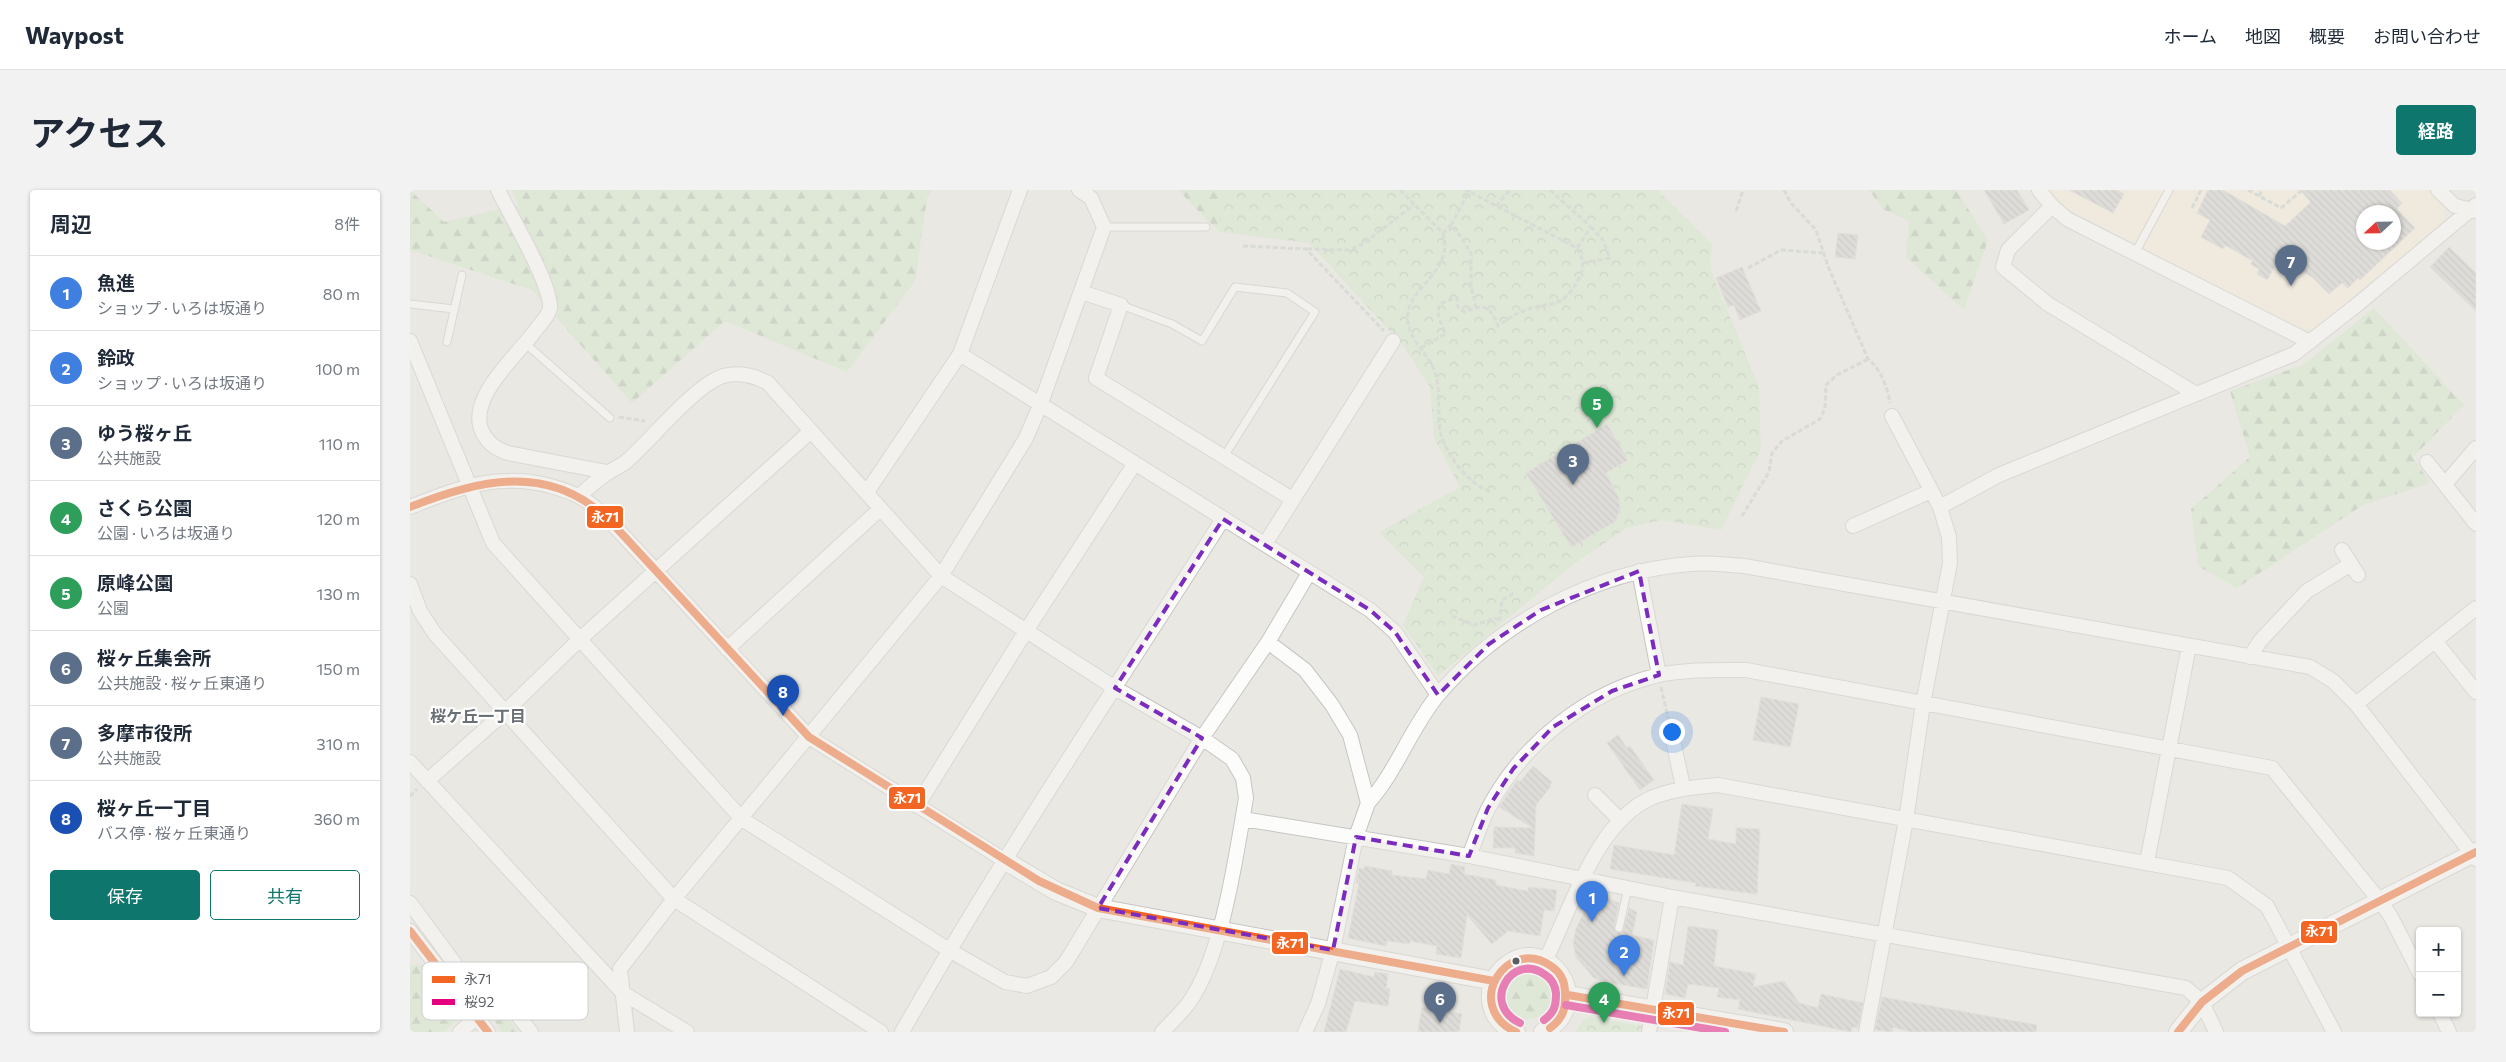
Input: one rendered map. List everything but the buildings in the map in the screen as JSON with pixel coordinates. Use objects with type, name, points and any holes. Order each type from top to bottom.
[{"type":"street","points":[[498,190],[540,272],[550,307],[548,314],[526,344],[485,393],[480,419],[485,436],[494,447],[508,453],[607,472]]},
{"type":"street","points":[[867,492],[960,354],[1020,190]]},
{"type":"street","points":[[627,1032],[620,969],[674,899],[941,576],[1026,438],[1041,403],[1104,227],[1091,198],[1079,190]]},
{"type":"street","points":[[2039,190],[2052,206],[2067,219],[2310,342]]},
{"type":"street","points":[[2438,190],[2455,206],[2475,208]]},
{"type":"street","points":[[2052,206],[2008,250],[2003,268],[2048,304],[2196,394]]},
{"type":"street","points":[[1940,507],[1999,475],[2294,354],[2475,208]]},
{"type":"street","points":[[1081,292],[1121,305],[1096,378],[1292,499]]},
{"type":"street","points":[[410,341],[493,543],[742,819],[949,950],[1005,982],[1027,986],[1051,978],[1066,962],[1202,738],[1268,642],[1310,573]]},
{"type":"street","points":[[1265,544],[1393,342]]},
{"type":"street","points":[[960,354],[1370,610],[1395,632],[1438,696]]},
{"type":"street","points":[[578,496],[607,472],[627,461],[663,424],[712,382],[724,376],[738,374],[753,376],[768,383],[941,576],[1115,688],[1202,738],[1232,759],[1243,778],[1246,798],[1220,930],[1205,972],[1188,1003],[1162,1032]]},
{"type":"street","points":[[1866,1032],[1883,933],[1906,820],[1923,704],[1950,563],[1950,537],[1940,507],[1892,416]]},
{"type":"street","points":[[427,781],[504,712],[579,640],[811,431]]},
{"type":"street","points":[[2445,484],[2476,448]]},
{"type":"street","points":[[2427,462],[2474,519]]},
{"type":"street","points":[[916,806],[1135,463]]},
{"type":"street","points":[[410,507],[468,485],[494,481],[524,480],[558,488],[578,496],[602,513],[809,737],[916,806],[1056,891],[1098,908],[1494,981]]},
{"type":"street","points":[[1853,526],[1931,490]]},
{"type":"street","points":[[727,649],[880,509]]},
{"type":"street","points":[[902,1032],[1004,860],[1223,519]]},
{"type":"street","points":[[2250,657],[2260,641],[2307,591],[2354,569],[2342,550]]},
{"type":"street","points":[[1304,1032],[1318,1004],[1333,950],[1356,837],[1368,803],[1385,785],[1409,737],[1438,696],[1489,644],[1541,610],[1589,588],[1639,571],[1692,563],[1744,566],[2310,667],[2333,681],[2356,704],[2475,855],[2242,971],[2202,1002],[2178,1032]]},
{"type":"street","points":[[1639,571],[1659,675]]},
{"type":"street","points":[[410,584],[420,611],[435,634],[674,899],[881,1032]]},
{"type":"street","points":[[2356,704],[2476,608]]},
{"type":"street","points":[[2435,641],[2476,692]]},
{"type":"street","points":[[1268,642],[1305,670],[1332,705],[1350,735],[1368,803]]},
{"type":"street","points":[[2147,862],[2189,646]]},
{"type":"street","points":[[1469,856],[1488,808],[1513,769],[1553,727],[1612,691],[1659,675],[1699,670],[1746,670],[1923,704],[2169,747],[2272,768],[2380,901],[2391,917],[2419,972]]},
{"type":"street","points":[[1671,731],[1684,788]]},
{"type":"street","points":[[410,762],[623,993],[687,1032]]},
{"type":"street","points":[[1545,961],[1582,879],[1620,820],[1650,799],[1684,788],[1718,785],[2228,878],[2267,906],[2290,946],[2334,1032]]},
{"type":"street","points":[[1595,795],[1620,820]]},
{"type":"street","points":[[1242,819],[1469,856],[1672,897],[2186,988],[2202,1002],[2216,1032]]},
{"type":"street","points":[[1649,1032],[1672,897]]},
{"type":"street","points":[[410,903],[454,962]]},
{"type":"street","points":[[410,931],[434,962]]},
{"type":"street","points":[[1510,1031],[1500,1022],[1491,1002],[1494,981],[1501,970],[1510,963],[1527,958],[1545,961],[1562,975],[1568,995],[1566,1008],[1561,1018],[1554,1026],[1543,1032]]},
{"type":"street","points":[[1568,995],[1784,1032]]},
{"type":"street","points":[[2442,1017],[2449,1032]]},
{"type":"street","points":[[460,1032],[474,1020]]},
{"type":"street","points":[[479,1020],[488,1032]]},
{"type":"street","points":[[521,1020],[531,1032]]},
{"type":"lane","points":[[2135,253],[2169,190]]},
{"type":"lane","points":[[1104,227],[1206,227]]},
{"type":"lane","points":[[448,342],[462,276]]},
{"type":"lane","points":[[1121,305],[1172,324],[1202,341],[1235,287],[1287,293],[1315,312],[1225,456]]},
{"type":"lane","points":[[410,304],[454,309]]},
{"type":"lane","points":[[526,344],[610,418]]},
{"type":"lane","points":[[1619,928],[1628,888]]},
{"type":"path","points":[[1400,190],[1443,233],[1446,244],[1442,260],[1408,311],[1408,327],[1414,342],[1421,348],[1435,373],[1439,393],[1441,433],[1451,457],[1481,489],[1491,492]]},
{"type":"path","points":[[1496,206],[1510,190]]},
{"type":"path","points":[[1550,190],[1603,240],[1610,258],[1583,263]]},
{"type":"path","points":[[1736,211],[1743,190]]},
{"type":"path","points":[[1784,190],[1790,202],[1816,230],[1868,359],[1875,364],[1889,395]]},
{"type":"path","points":[[2192,208],[2201,190]]},
{"type":"path","points":[[2248,190],[2281,208],[2301,191]]},
{"type":"path","points":[[2259,196],[2262,190]]},
{"type":"path","points":[[1421,348],[1445,334],[1438,313],[1439,305],[1445,300],[1456,298],[1458,307],[1464,312],[1476,307],[1486,307],[1493,313],[1498,326],[1521,312],[1555,304],[1566,299],[1584,271],[1577,248],[1468,191],[1451,225],[1443,233]]},
{"type":"path","points":[[1243,246],[1349,250],[1361,245],[1414,204]]},
{"type":"path","points":[[1451,225],[1471,253],[1471,286],[1476,307]]},
{"type":"path","points":[[1577,248],[1591,227]]},
{"type":"path","points":[[1306,249],[1393,342]]},
{"type":"path","points":[[1748,268],[1781,250],[1824,253]]},
{"type":"path","points":[[1742,516],[1769,472],[1772,453],[1782,441],[1820,419],[1825,408],[1826,385],[1837,375],[1868,359]]},
{"type":"path","points":[[610,418],[616,416],[663,424]]},
{"type":"path","points":[[1485,629],[1500,618],[1502,600],[1516,592]]},
{"type":"path","points":[[1452,616],[1474,625],[1500,618]]},
{"type":"path","points":[[1659,675],[1671,731]]},
{"type":"highlighted area","points":[[1223,519],[1370,610],[1395,632],[1438,695],[1489,644],[1541,610],[1639,571],[1659,675],[1612,691],[1553,727],[1513,769],[1488,808],[1469,856],[1356,837],[1333,950],[1098,908],[1202,738],[1115,688]]},
{"type":"shaded area","points":[[2048,190],[2428,190],[2441,203],[2446,221],[2314,329],[2301,330],[2068,209]]},
{"type":"green space","points":[[410,190],[444,222],[518,205],[512,190],[933,190],[927,198],[915,281],[847,372],[725,321],[632,403],[532,290],[410,250]]},
{"type":"green space","points":[[1178,190],[1221,190],[1219,232]]},
{"type":"green space","points":[[1221,190],[1657,190],[1712,244],[1710,268],[1759,388],[1761,449],[1721,530],[1661,520],[1627,528],[1575,563],[1438,676],[1403,625],[1424,577],[1379,532],[1460,487],[1434,438],[1430,387],[1404,347],[1309,243],[1219,232]]},
{"type":"green space","points":[[1869,190],[1956,190],[1988,240],[1964,310],[1906,257],[1909,221],[1883,209]]},
{"type":"green space","points":[[2374,308],[2464,405],[2413,457],[2430,483],[2363,505],[2237,588],[2198,566],[2191,509],[2250,457],[2230,391],[2303,365]]},
{"type":"green space","points":[[422,965],[422,1020],[456,1020],[444,1032],[410,1032],[410,966]]},
{"type":"green space","points":[[1523,971],[1533,971],[1542,975],[1548,981],[1551,986],[1551,1004],[1542,1015],[1533,1019],[1523,1019],[1514,1015],[1508,1009],[1504,1000],[1504,990],[1508,981],[1514,975]]},
{"type":"green space","points":[[1591,1017],[1642,1026],[1641,1032],[1575,1032],[1584,1020]]},
{"type":"green space","points":[[494,1020],[509,1020],[519,1032],[502,1032]]},
{"type":"transit line","name":"永71","points":[[410,507],[463,489],[515,482],[540,484],[564,490],[588,503],[611,522],[809,737],[1039,881],[1098,908],[1494,981]]},
{"type":"transit line","name":"永71","points":[[2178,1032],[2202,1002],[2242,971],[2476,852]]},
{"type":"transit line","name":"永71","points":[[410,931],[434,962]]},
{"type":"transit line","name":"永71","points":[[1516,1032],[1500,1021],[1492,1007],[1491,992],[1496,978],[1506,967],[1519,960],[1534,959],[1551,966],[1563,981],[1565,988],[1564,1007],[1561,1016],[1550,1028]]},
{"type":"transit line","name":"桜92","points":[[1520,1023],[1508,1015],[1502,1004],[1502,993],[1505,983],[1512,975],[1521,970],[1532,969],[1544,974],[1554,984],[1556,993],[1555,1005],[1551,1014],[1544,1020]]},
{"type":"transit line","name":"永71","points":[[1568,995],[1784,1032]]},
{"type":"transit line","name":"桜92","points":[[1566,1005],[1725,1032]]},
{"type":"transit line","name":"永71","points":[[479,1020],[488,1032]]},
{"type":"place","name":"多摩市役所","points":[[2291,286]]},
{"type":"place","name":"原峰公園","points":[[1597,428]]},
{"type":"place","name":"ゆう桜ヶ丘","points":[[1573,485]]},
{"type":"place","name":"桜ヶ丘一丁目","points":[[783,716]]},
{"type":"place","name":"魚進","points":[[1592,922]]},
{"type":"place","name":"鈴政","points":[[1624,976]]},
{"type":"place","name":"桜ヶ丘集会所","points":[[1440,1023]]},
{"type":"place","name":"さくら公園","points":[[1604,1023]]},
{"type":"district","name":"桜ケ丘一丁目","points":[[478,715]]}]
